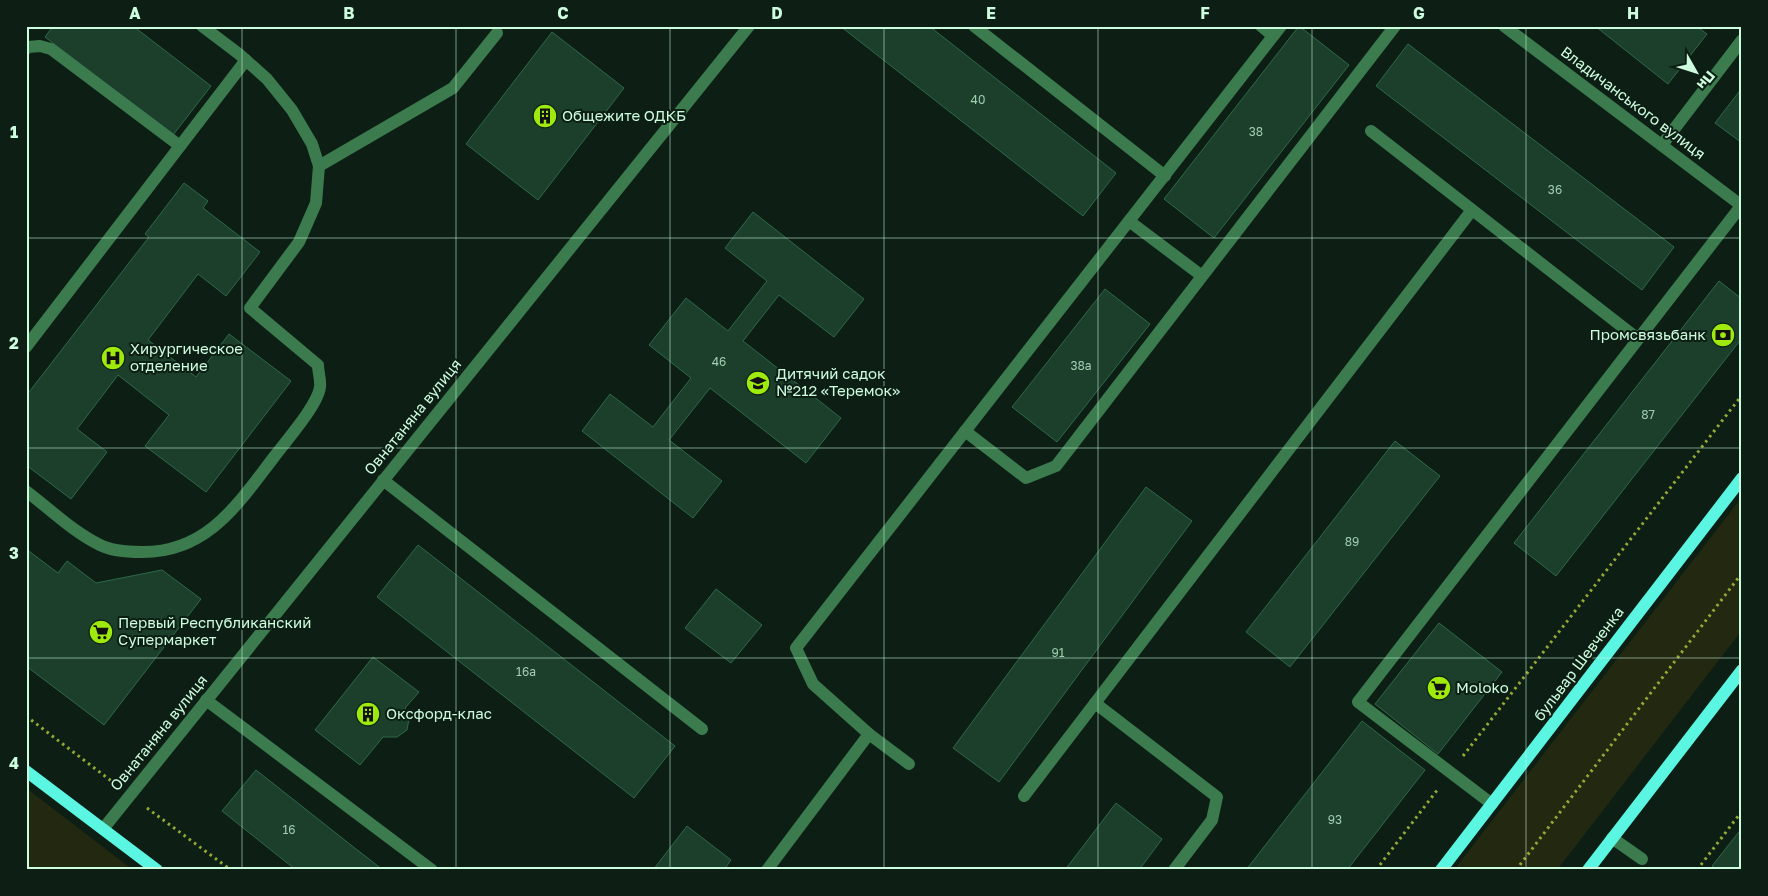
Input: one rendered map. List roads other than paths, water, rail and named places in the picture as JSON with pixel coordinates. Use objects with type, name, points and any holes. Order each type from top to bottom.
[{"type":"main road","name":"бульвар Шевченка","points":[[1441,870],[1742,478]]},
{"type":"main road","points":[[1588,870],[1742,670]]},
{"type":"main road","points":[[26,771],[158,870]]},
{"type":"street","points":[[26,491],[82,534],[102,546],[128,552],[160,551],[177,548],[197,539],[221,522],[236,506],[310,409],[320,388],[318,364],[250,308],[299,242],[316,203],[319,166],[312,144],[292,110],[267,79],[202,26]]},
{"type":"street","name":"Овнатаняна вулиця","points":[[103,829],[748,26]]},
{"type":"street","points":[[974,26],[1165,176]]},
{"type":"street","points":[[909,764],[869,734],[813,684],[796,648],[1277,31],[1261,26]]},
{"type":"street","points":[[965,431],[1026,478],[1056,466],[1395,26]]},
{"type":"street","name":"Владичанського вулиця","points":[[1504,26],[1741,206]]},
{"type":"street","points":[[319,166],[452,88],[496,33]]},
{"type":"street","points":[[1662,146],[1742,40]]},
{"type":"street","points":[[26,49],[28,47],[40,46],[51,49],[180,146]]},
{"type":"street","points":[[26,347],[246,60]]},
{"type":"street","points":[[1371,131],[1638,339]]},
{"type":"street","points":[[1492,804],[1358,702],[1741,206]]},
{"type":"street","points":[[1024,796],[1472,210]]},
{"type":"street","points":[[1129,221],[1202,276]]},
{"type":"street","points":[[383,480],[702,729]]},
{"type":"street","points":[[206,700],[432,870]]},
{"type":"street","points":[[1095,703],[1217,797],[1212,820],[1174,870]]},
{"type":"street","points":[[767,870],[869,734]]},
{"type":"street","points":[[1612,838],[1642,859]]},
{"type":"place","name":"Общежите ОДКБ","points":[[545,116]]},
{"type":"place","name":"Промсвязьбанк","points":[[1723,335]]},
{"type":"place","name":"Хирургическое отделение","points":[[113,358]]},
{"type":"place","name":"Дитячий садок №212 «Теремок»","points":[[758,383]]},
{"type":"place","name":"Первый Республиканский Супермаркет","points":[[101,632]]},
{"type":"place","name":"Moloko","points":[[1439,688]]},
{"type":"place","name":"Оксфорд-клас","points":[[368,714]]}]
